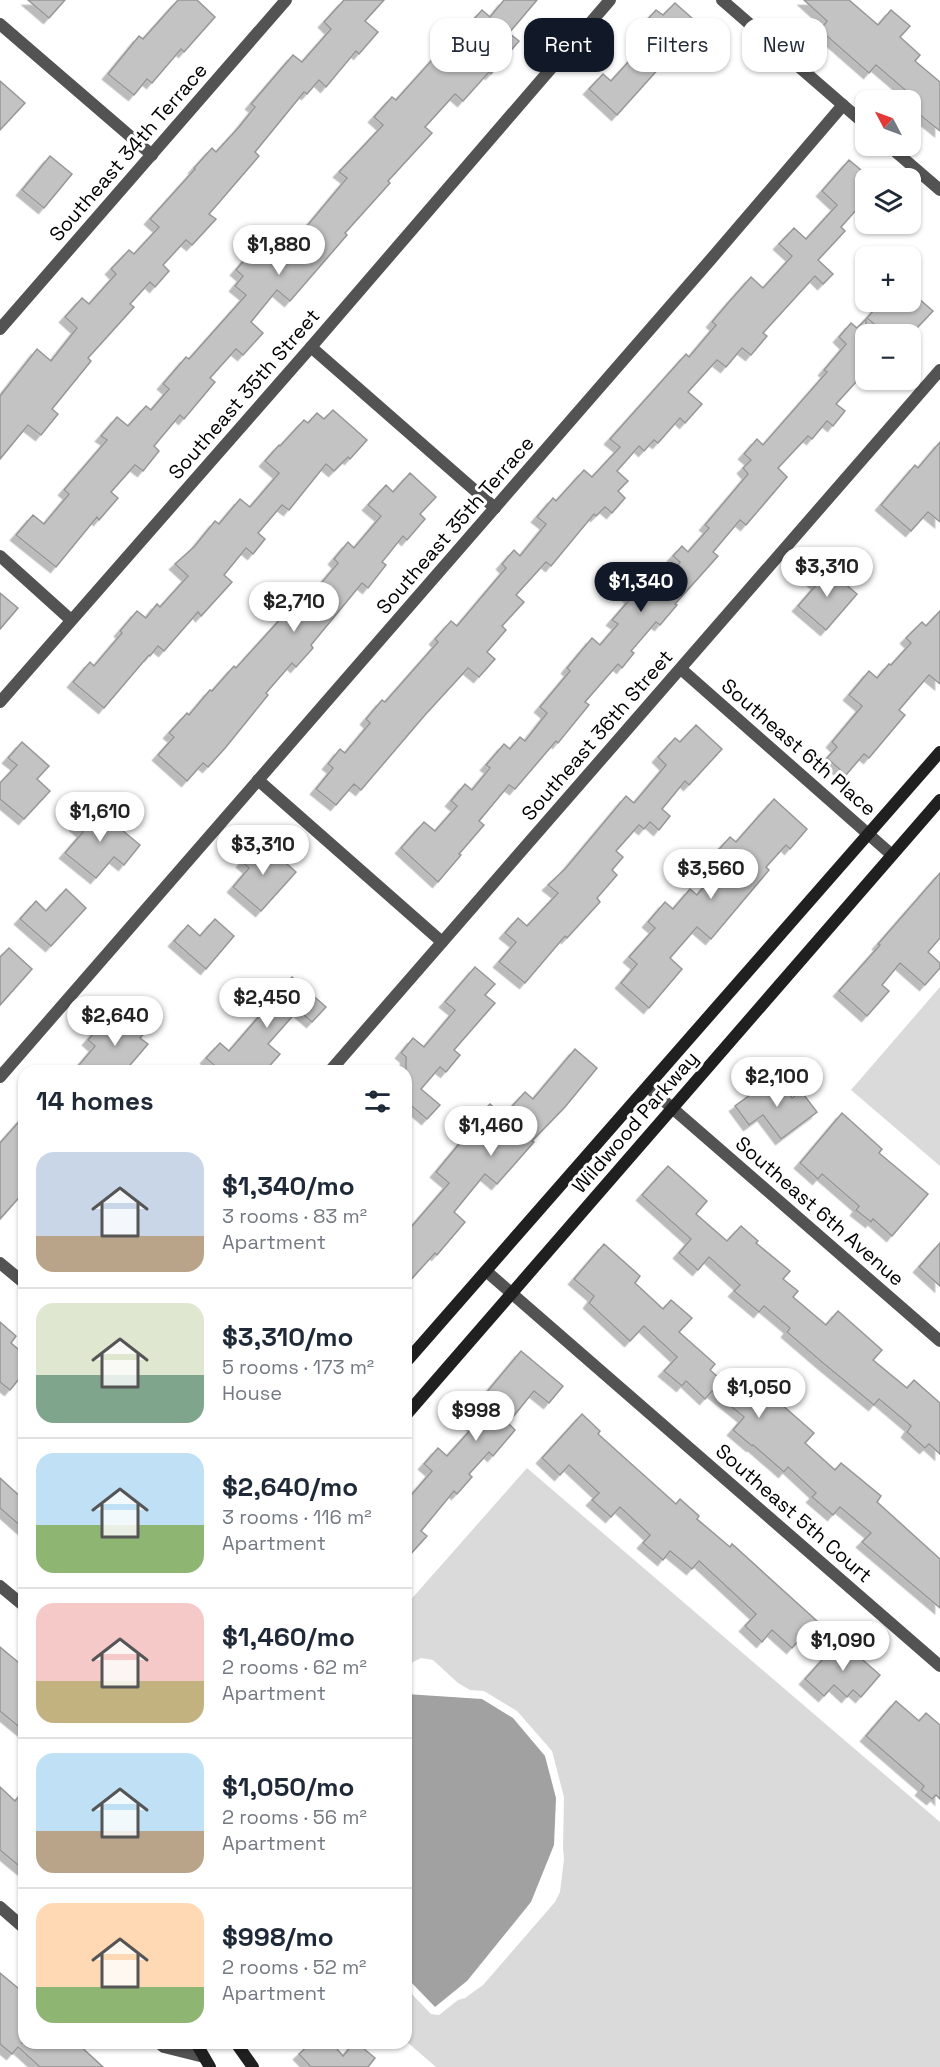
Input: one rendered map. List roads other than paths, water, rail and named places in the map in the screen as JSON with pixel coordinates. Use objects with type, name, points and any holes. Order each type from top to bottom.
[{"type":"street","name":"Southeast 34th Terrace","points":[[0,329],[286,0]]},
{"type":"street","name":"Southeast 35th Street","points":[[0,702],[311,347],[610,0]]},
{"type":"street","points":[[722,0],[855,115]]},
{"type":"street","points":[[0,24],[152,155]]},
{"type":"street","name":"Southeast 35th Terrace","points":[[0,1077],[843,105]]},
{"type":"street","points":[[901,156],[940,190]]},
{"type":"street","points":[[311,347],[495,508]]},
{"type":"street","name":"Southeast 36th Street","points":[[335,1065],[940,370]]},
{"type":"street","points":[[0,556],[71,620]]},
{"type":"street","name":"Southeast 6th Place","points":[[681,669],[892,855]]},
{"type":"street","name":"Wildwood Parkway","points":[[412,1355],[940,752]]},
{"type":"street","points":[[258,780],[442,942]]},
{"type":"street","name":"Wildwood Parkway","points":[[412,1408],[940,800]]},
{"type":"street","name":"Southeast 6th Avenue","points":[[648,1087],[940,1341]]},
{"type":"street","points":[[0,1263],[18,1278]]},
{"type":"street","name":"Southeast 5th Court","points":[[486,1271],[940,1666]]},
{"type":"street","points":[[0,1586],[18,1601]]},
{"type":"street","points":[[0,1907],[18,1916]]},
{"type":"street","points":[[170,2049],[207,2062]]},
{"type":"street","points":[[199,2049],[207,2062]]},
{"type":"street","points":[[240,2049],[253,2067]]}]
